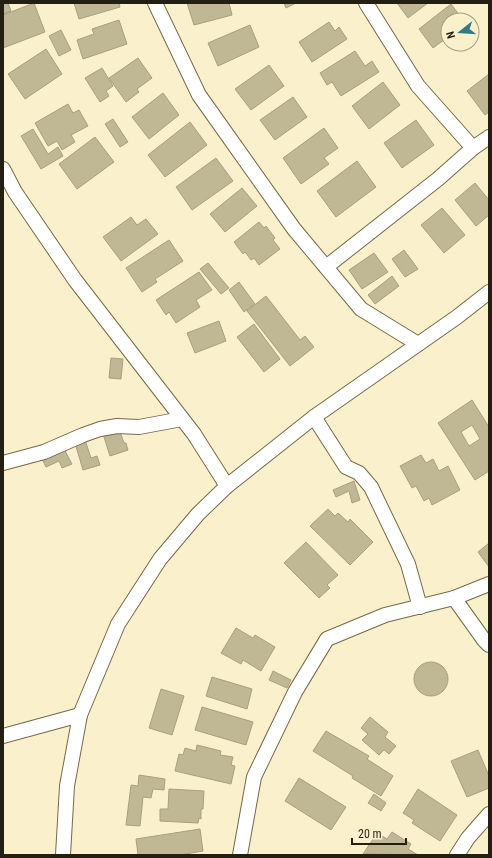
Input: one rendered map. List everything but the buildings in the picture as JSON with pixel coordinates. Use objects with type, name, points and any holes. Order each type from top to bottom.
[{"type":"street","points":[[156,3],[199,95],[294,229],[360,309],[418,344]]},
{"type":"street","points":[[366,3],[418,86],[473,148]]},
{"type":"street","points":[[326,267],[438,179],[473,148],[489,137]]},
{"type":"street","points":[[3,169],[15,192],[75,280],[194,434],[227,486]]},
{"type":"street","points":[[63,855],[67,786],[80,715],[118,624],[160,559],[198,514],[227,486],[314,417],[457,317],[489,292]]},
{"type":"street","points":[[314,417],[346,467],[359,473],[371,487],[408,564],[420,607]]},
{"type":"street","points":[[3,463],[44,452],[84,434],[100,429],[117,426],[139,427],[182,419]]},
{"type":"street","points":[[240,855],[254,777],[295,692],[327,639],[385,616],[454,598],[489,584]]},
{"type":"street","points":[[454,598],[489,645]]},
{"type":"street","points":[[3,736],[80,715]]},
{"type":"street","points":[[457,855],[468,838],[489,814]]}]
